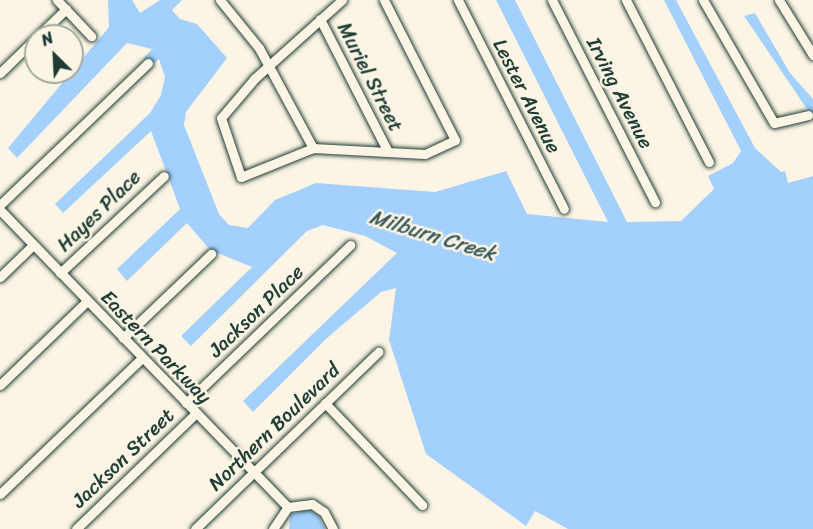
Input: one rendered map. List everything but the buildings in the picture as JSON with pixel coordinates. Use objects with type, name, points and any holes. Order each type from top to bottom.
[{"type":"street","points":[[57,0],[91,36]]},
{"type":"street","points":[[220,0],[269,64],[313,148]]},
{"type":"street","points":[[342,0],[269,64],[221,118],[241,177],[313,148],[425,154],[455,140],[384,0]]},
{"type":"street","name":"Lester Avenue","points":[[458,0],[564,209]]},
{"type":"street","name":"Irving Avenue","points":[[552,0],[655,202]]},
{"type":"street","points":[[626,0],[709,162]]},
{"type":"street","points":[[703,0],[774,123],[808,115]]},
{"type":"street","points":[[778,0],[813,55]]},
{"type":"street","points":[[50,24],[66,9]]},
{"type":"street","name":"Muriel Street","points":[[320,19],[388,152]]},
{"type":"street","points":[[0,73],[24,50]]},
{"type":"street","points":[[0,205],[148,63]]},
{"type":"street","name":"Hayes Place","points":[[60,273],[164,176]]},
{"type":"street","name":"Eastern Parkway","points":[[0,210],[288,507]]},
{"type":"street","name":"Jackson Place","points":[[186,403],[351,244]]},
{"type":"street","points":[[0,277],[33,245]]},
{"type":"street","points":[[123,338],[211,255]]},
{"type":"street","points":[[0,386],[87,301]]},
{"type":"street","name":"Northern Boulevard","points":[[195,529],[378,352]]},
{"type":"street","points":[[0,494],[142,358]]},
{"type":"street","points":[[325,403],[422,505]]},
{"type":"street","name":"Jackson Street","points":[[76,529],[196,413]]},
{"type":"street","points":[[273,529],[288,507],[312,504],[324,512],[333,529]]},
{"type":"water","name":"Milburn Creek","points":[[108,0],[132,0],[140,13],[160,0],[182,0],[172,10],[180,19],[197,24],[227,58],[186,112],[184,125],[219,214],[229,225],[248,228],[275,200],[316,183],[435,192],[506,171],[527,214],[608,222],[496,0],[515,0],[627,222],[681,221],[714,189],[708,176],[733,163],[741,151],[664,0],[676,0],[755,148],[781,172],[785,171],[788,183],[813,176],[813,529],[568,529],[535,511],[526,526],[426,454],[389,340],[396,288],[381,292],[327,338],[253,412],[243,401],[397,253],[365,236],[323,225],[307,231],[191,346],[181,336],[252,267],[210,250],[187,223],[127,281],[117,269],[180,209],[151,131],[63,213],[55,204],[150,113],[161,95],[165,77],[159,59],[151,66],[144,58],[152,49],[127,43],[17,158],[8,148],[61,84],[84,84],[84,57],[109,27]]},
{"type":"water","points":[[755,13],[790,73],[813,99],[813,118],[744,16]]},
{"type":"water","points":[[308,509],[318,515],[325,529],[289,529],[290,515]]}]
